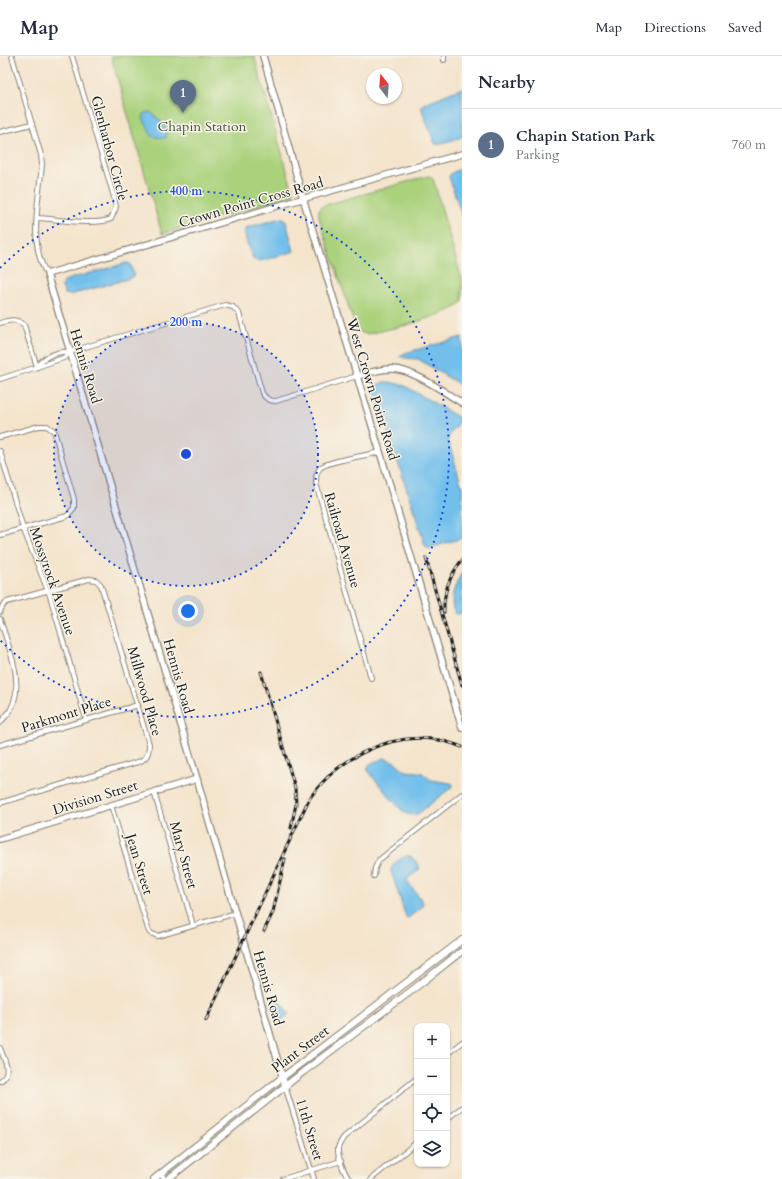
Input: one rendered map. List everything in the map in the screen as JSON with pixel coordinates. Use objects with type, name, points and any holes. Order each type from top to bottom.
[{"type":"main road","name":"Plant Street","points":[[154,1179],[163,1176],[283,1077],[462,940]]},
{"type":"main road","name":"Plant Street","points":[[168,1179],[285,1086],[462,951]]},
{"type":"main road","points":[[378,1016],[378,1010],[404,990],[406,984]]},
{"type":"main road","points":[[340,1044],[341,1039],[367,1020],[367,1014]]},
{"type":"street","points":[[12,56],[42,164],[36,239],[42,264],[47,274]]},
{"type":"street","name":"Glenharbor Circle","points":[[37,218],[94,222],[106,221],[112,219],[116,207],[72,56]]},
{"type":"street","name":"West Crown Point Road","points":[[263,56],[303,198],[462,728]]},
{"type":"street","points":[[0,132],[32,124]]},
{"type":"street","name":"Crown Point Cross Road","points":[[47,274],[303,198],[462,154]]},
{"type":"street","name":"Hennis Road","points":[[47,274],[197,779],[285,1086]]},
{"type":"street","points":[[0,379],[37,367],[40,362],[48,357],[64,352],[70,352],[225,305],[233,307],[238,313],[262,393],[269,401],[276,401],[357,376],[381,370],[394,369],[405,371],[416,376],[462,403]]},
{"type":"street","points":[[0,323],[16,320],[24,325],[37,367]]},
{"type":"street","points":[[0,437],[39,426],[48,426],[53,430],[74,499],[74,508],[67,516],[0,535]]},
{"type":"street","name":"Mossyrock Avenue","points":[[0,451],[23,528],[48,590],[86,719]]},
{"type":"street","name":"Railroad Avenue","points":[[371,678],[316,483],[316,474],[321,467],[330,463],[380,452]]},
{"type":"street","name":"Millwood Place","points":[[0,612],[3,605],[8,602],[89,579],[96,580],[101,585],[149,744],[149,750],[144,759],[0,803]]},
{"type":"street","points":[[0,619],[15,668],[17,689],[10,710],[0,723]]},
{"type":"street","name":"Parkmont Place","points":[[0,745],[138,704]]},
{"type":"street","name":"Division Street","points":[[0,839],[197,779]]},
{"type":"street","name":"Mary Street","points":[[154,792],[193,925]]},
{"type":"street","points":[[374,876],[375,868],[379,860],[462,794]]},
{"type":"street","name":"Jean Street","points":[[111,805],[150,933],[158,936],[193,925]]},
{"type":"street","points":[[193,925],[236,913]]},
{"type":"street","points":[[450,1052],[462,1042]]},
{"type":"street","points":[[0,1048],[7,1074],[2,1080]]},
{"type":"street","points":[[348,1179],[345,1175],[338,1149],[339,1143],[344,1137],[414,1080]]},
{"type":"street","name":"11th Street","points":[[285,1086],[314,1179]]},
{"type":"street","points":[[450,1117],[462,1107]]},
{"type":"street","points":[[371,1179],[414,1144]]},
{"type":"street","points":[[283,1179],[341,1161]]},
{"type":"green space","name":"Chapin Station","points":[[111,56],[254,56],[294,195],[162,234]]},
{"type":"green space","points":[[428,176],[432,177],[434,182],[462,280],[462,302],[457,307],[441,314],[407,325],[366,334],[360,332],[355,326],[322,227],[319,217],[319,209],[322,206]]},
{"type":"water","points":[[462,88],[462,137],[435,144],[422,110],[422,105]]},
{"type":"water","points":[[150,112],[165,126],[167,134],[166,138],[152,136],[143,118],[145,113]]},
{"type":"water","points":[[462,169],[462,216],[449,177],[453,172]]},
{"type":"water","points":[[284,218],[286,222],[294,251],[260,261],[254,260],[247,244],[245,228]]},
{"type":"water","points":[[127,263],[130,264],[134,275],[131,278],[70,295],[65,294],[62,287],[63,282],[69,279]]},
{"type":"water","points":[[462,337],[462,386],[418,359],[399,356],[405,353]]},
{"type":"water","points":[[384,382],[405,386],[458,417],[460,420],[448,440],[462,487],[462,538],[430,548],[427,548],[425,545],[374,390],[377,385]]},
{"type":"water","points":[[462,572],[462,613],[457,614],[454,613],[452,596]]},
{"type":"water","points":[[384,758],[395,762],[405,771],[422,773],[431,780],[450,783],[453,784],[453,786],[419,813],[410,815],[404,812],[397,805],[367,769],[370,764]]},
{"type":"water","points":[[407,856],[411,856],[419,865],[419,870],[407,879],[423,903],[422,907],[408,918],[406,917],[391,871],[395,863]]},
{"type":"water","points":[[276,997],[289,1014],[278,1023],[270,1003]]},
{"type":"railway","points":[[426,558],[462,685]]},
{"type":"railway","points":[[444,612],[448,584],[462,560]]},
{"type":"railway","points":[[261,672],[295,788],[296,804],[291,828]]},
{"type":"railway","points":[[206,1020],[308,801],[331,774],[362,753],[396,741],[414,738],[432,739],[462,747]]},
{"type":"railway","points":[[264,931],[273,912],[285,859]]},
{"type":"place","name":"Chapin Station Park","points":[[183,113]]}]
